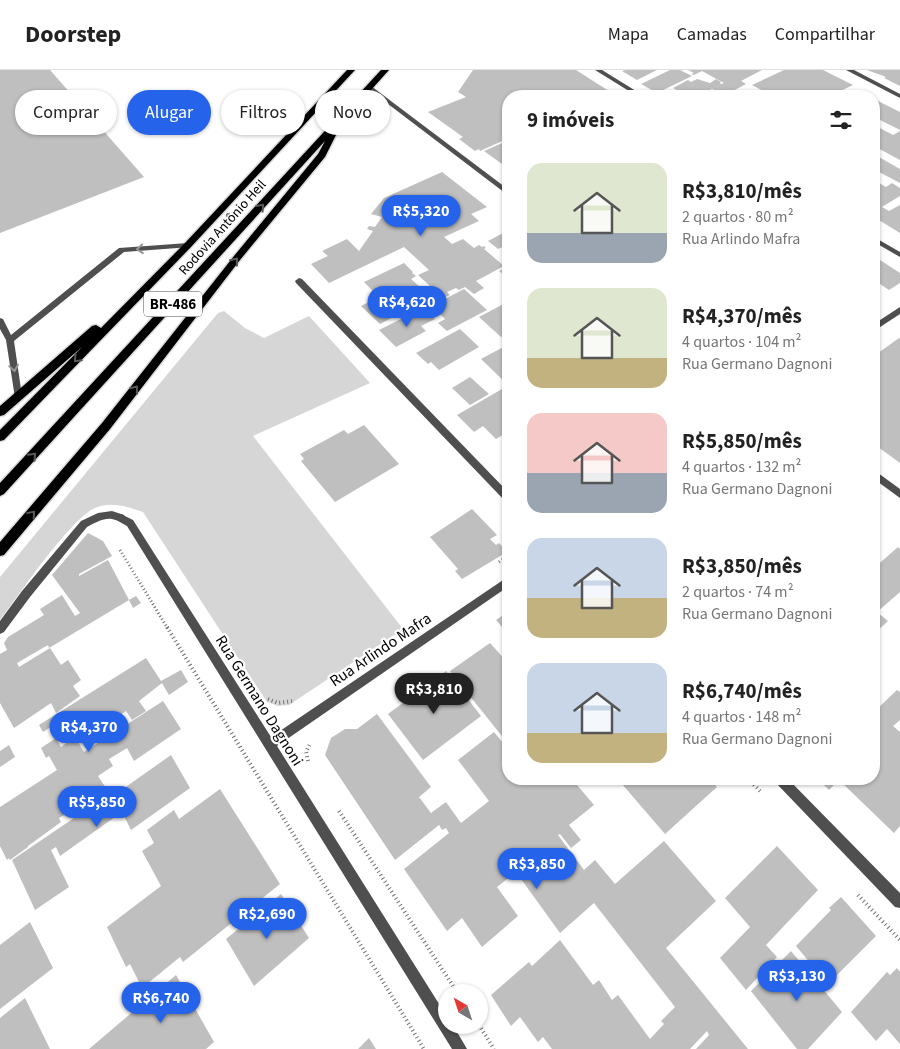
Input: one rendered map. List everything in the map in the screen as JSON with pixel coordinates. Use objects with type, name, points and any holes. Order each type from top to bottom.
[{"type":"main road","name":"Rodovia Antônio Heil","points":[[0,437],[188,245],[351,70]]},
{"type":"main road","name":"Rodovia Antônio Heil","points":[[366,90],[385,70]]},
{"type":"main road","name":"Rodovia Antônio Heil","points":[[0,491],[217,256],[324,135]]},
{"type":"main road","points":[[0,551],[106,426],[237,258],[322,154],[332,135]]},
{"type":"main road","points":[[0,412],[157,277]]},
{"type":"street","points":[[598,70],[631,90]]},
{"type":"street","points":[[850,70],[900,96]]},
{"type":"street","points":[[369,87],[502,189]]},
{"type":"street","points":[[880,243],[900,255]]},
{"type":"street","points":[[10,340],[122,250],[188,245]]},
{"type":"street","points":[[299,281],[502,492]]},
{"type":"street","points":[[880,324],[900,310]]},
{"type":"street","points":[[0,321],[10,340],[18,396]]},
{"type":"street","points":[[880,479],[900,494]]},
{"type":"street","points":[[0,629],[26,594],[84,524],[98,517],[112,515],[121,518]]},
{"type":"street","name":"Rua Germano Dagnoni","points":[[121,518],[130,524],[460,1049]]},
{"type":"street","name":"Rua Arlindo Mafra","points":[[270,744],[502,585]]},
{"type":"street","points":[[786,785],[900,902]]},
{"type":"path","points":[[121,518],[115,535],[118,546],[424,1049]]},
{"type":"path","points":[[492,566],[502,560]]},
{"type":"path","points":[[264,692],[269,700],[278,704],[288,703],[300,696]]},
{"type":"path","points":[[311,740],[306,752],[308,762],[313,770]]},
{"type":"path","points":[[334,803],[453,984]]},
{"type":"path","points":[[485,1034],[494,1049]]},
{"type":"shaded area","points":[[224,311],[245,328],[264,338],[309,316],[370,383],[253,436],[403,629],[289,705],[278,706],[267,702],[143,512],[131,508],[107,505],[95,508],[85,515],[59,542],[0,620],[0,577],[218,313]]},
{"type":"building","points":[[0,70],[50,70],[68,90],[15,90],[15,135],[107,135],[144,177],[0,233]]},
{"type":"building","points":[[473,70],[576,70],[607,90],[502,90],[502,141],[480,151],[479,149],[475,151],[459,139],[463,137],[428,112],[466,97],[458,92]]},
{"type":"building","points":[[657,70],[637,80],[622,71]]},
{"type":"building","points":[[670,70],[680,70],[692,76],[663,90],[652,90],[641,84]]},
{"type":"building","points":[[688,70],[762,70],[741,81],[746,84],[735,90],[677,90],[673,88],[688,80],[691,82],[697,79],[710,83],[716,79],[721,84],[724,83],[702,71],[694,75],[691,74],[694,73]]},
{"type":"building","points":[[784,70],[823,70],[853,85],[843,90],[761,90],[752,85]]},
{"type":"building","points":[[867,70],[900,70],[900,86],[884,78],[886,77]]},
{"type":"building","points":[[880,102],[900,112],[900,130],[880,120]]},
{"type":"building","points":[[880,128],[893,135],[900,131],[900,160],[880,149]]},
{"type":"building","points":[[502,143],[502,164],[484,151]]},
{"type":"building","points":[[880,158],[900,169],[900,183],[880,173]]},
{"type":"building","points":[[442,172],[487,207],[471,214],[479,221],[444,237],[452,244],[463,239],[474,248],[479,245],[484,246],[486,248],[484,249],[502,264],[502,267],[476,281],[484,288],[474,294],[465,287],[459,290],[456,288],[447,292],[450,295],[443,298],[418,275],[429,270],[404,247],[329,283],[311,264],[328,256],[322,251],[347,239],[359,251],[373,231],[367,229],[369,226],[375,227],[382,217],[371,214],[384,198]]},
{"type":"building","points":[[892,183],[900,188],[900,196],[882,207],[889,211],[900,205],[900,233],[880,221],[880,184],[886,187]]},
{"type":"building","points":[[502,234],[502,247],[498,249],[488,241]]},
{"type":"building","points":[[880,260],[900,273],[900,283],[889,290],[880,284]]},
{"type":"building","points":[[404,263],[416,276],[411,279],[420,287],[402,296],[414,306],[380,324],[361,306],[394,289],[388,290],[384,286],[373,291],[364,282]]},
{"type":"building","points":[[464,289],[487,310],[447,331],[438,323],[445,319],[437,311],[432,314],[430,312],[435,309],[432,307]]},
{"type":"building","points":[[502,305],[502,336],[501,337],[479,317]]},
{"type":"building","points":[[423,308],[435,319],[421,326],[426,331],[396,347],[379,330]]},
{"type":"building","points":[[460,329],[479,347],[439,370],[431,362],[428,364],[416,353]]},
{"type":"building","points":[[900,339],[900,463],[880,448],[880,352]]},
{"type":"building","points":[[502,348],[502,379],[481,359]]},
{"type":"building","points":[[470,377],[489,394],[470,405],[452,388]]},
{"type":"building","points":[[502,389],[502,435],[496,439],[483,426],[474,432],[457,415]]},
{"type":"building","points":[[364,425],[399,464],[335,502],[301,461],[304,459],[300,454],[344,430],[348,434]]},
{"type":"building","points":[[472,509],[497,535],[490,539],[496,545],[499,543],[502,546],[502,555],[462,579],[455,571],[458,569],[430,537]]},
{"type":"building","points":[[88,533],[103,541],[112,556],[79,574],[79,576],[108,560],[129,600],[49,648],[48,645],[17,663],[19,667],[50,648],[61,665],[68,660],[81,680],[73,686],[80,696],[56,713],[51,703],[14,728],[0,703],[0,654],[7,650],[4,643],[8,637],[44,615],[40,609],[62,595],[75,616],[80,613],[52,575]]},
{"type":"building","points":[[898,547],[900,549],[900,592],[880,609],[880,563]]},
{"type":"building","points":[[136,596],[141,603],[133,608],[129,600]]},
{"type":"building","points":[[880,614],[888,621],[880,628]]},
{"type":"building","points":[[502,616],[502,627],[496,620]]},
{"type":"building","points":[[490,643],[502,656],[502,736],[450,671]]},
{"type":"building","points":[[146,658],[161,681],[181,670],[188,682],[169,695],[162,683],[139,701],[146,711],[132,720],[126,711],[78,742],[84,752],[163,701],[181,729],[134,761],[127,748],[109,759],[113,766],[98,776],[106,788],[75,811],[74,809],[59,818],[61,822],[10,860],[9,858],[7,860],[0,846],[0,807],[57,770],[49,756],[46,758],[41,748],[56,738],[61,747],[72,739],[62,720],[43,732],[39,725]]},
{"type":"building","points":[[446,671],[481,716],[423,760],[388,714]]},
{"type":"building","points":[[897,690],[900,692],[900,720],[893,726],[900,732],[900,826],[894,833],[844,785],[880,785],[880,706]]},
{"type":"building","points":[[377,714],[431,787],[419,797],[431,813],[446,802],[461,823],[489,801],[458,760],[494,732],[502,742],[502,785],[577,785],[594,805],[569,825],[581,840],[571,848],[560,834],[558,835],[584,870],[595,860],[615,884],[664,841],[716,901],[666,948],[748,1049],[696,1049],[709,1035],[707,1031],[690,1049],[552,1049],[543,1037],[538,1042],[520,1017],[511,1026],[491,995],[529,962],[532,966],[560,940],[593,985],[599,980],[612,1000],[618,995],[650,1039],[664,1024],[661,1021],[675,1007],[594,903],[560,933],[516,872],[497,887],[518,916],[482,947],[462,918],[447,931],[404,869],[449,833],[446,828],[442,830],[439,825],[395,860],[325,755],[331,738],[345,729],[357,729]]},
{"type":"building","points":[[9,745],[15,757],[0,767],[0,751]]},
{"type":"building","points":[[171,755],[190,788],[131,830],[122,812],[60,856],[56,847],[51,850],[69,887],[35,910],[12,860],[111,793],[113,796]]},
{"type":"building","points":[[623,785],[715,785],[717,787],[665,834]]},
{"type":"building","points":[[824,785],[834,785],[829,790]]},
{"type":"building","points":[[220,789],[280,884],[183,962],[180,957],[142,988],[130,964],[126,967],[107,927],[161,886],[142,851],[154,843],[147,830],[174,810],[179,819]]},
{"type":"building","points":[[777,846],[818,890],[766,945],[777,957],[746,990],[720,958],[750,927],[725,898]]},
{"type":"building","points":[[281,894],[309,938],[254,986],[226,939]]},
{"type":"building","points":[[841,897],[876,936],[828,984],[796,946]]},
{"type":"building","points":[[30,922],[53,968],[0,1009],[0,945]]},
{"type":"building","points":[[791,951],[842,1012],[808,1049],[797,1049],[751,991]]},
{"type":"building","points":[[897,968],[900,972],[900,1044],[887,1029],[876,1041],[851,1012],[887,972],[890,975]]},
{"type":"building","points":[[176,975],[214,1042],[206,1049],[89,1049]]},
{"type":"building","points":[[25,998],[50,1049],[0,1049],[0,1018]]},
{"type":"building","points":[[369,1038],[376,1049],[358,1049]]}]
